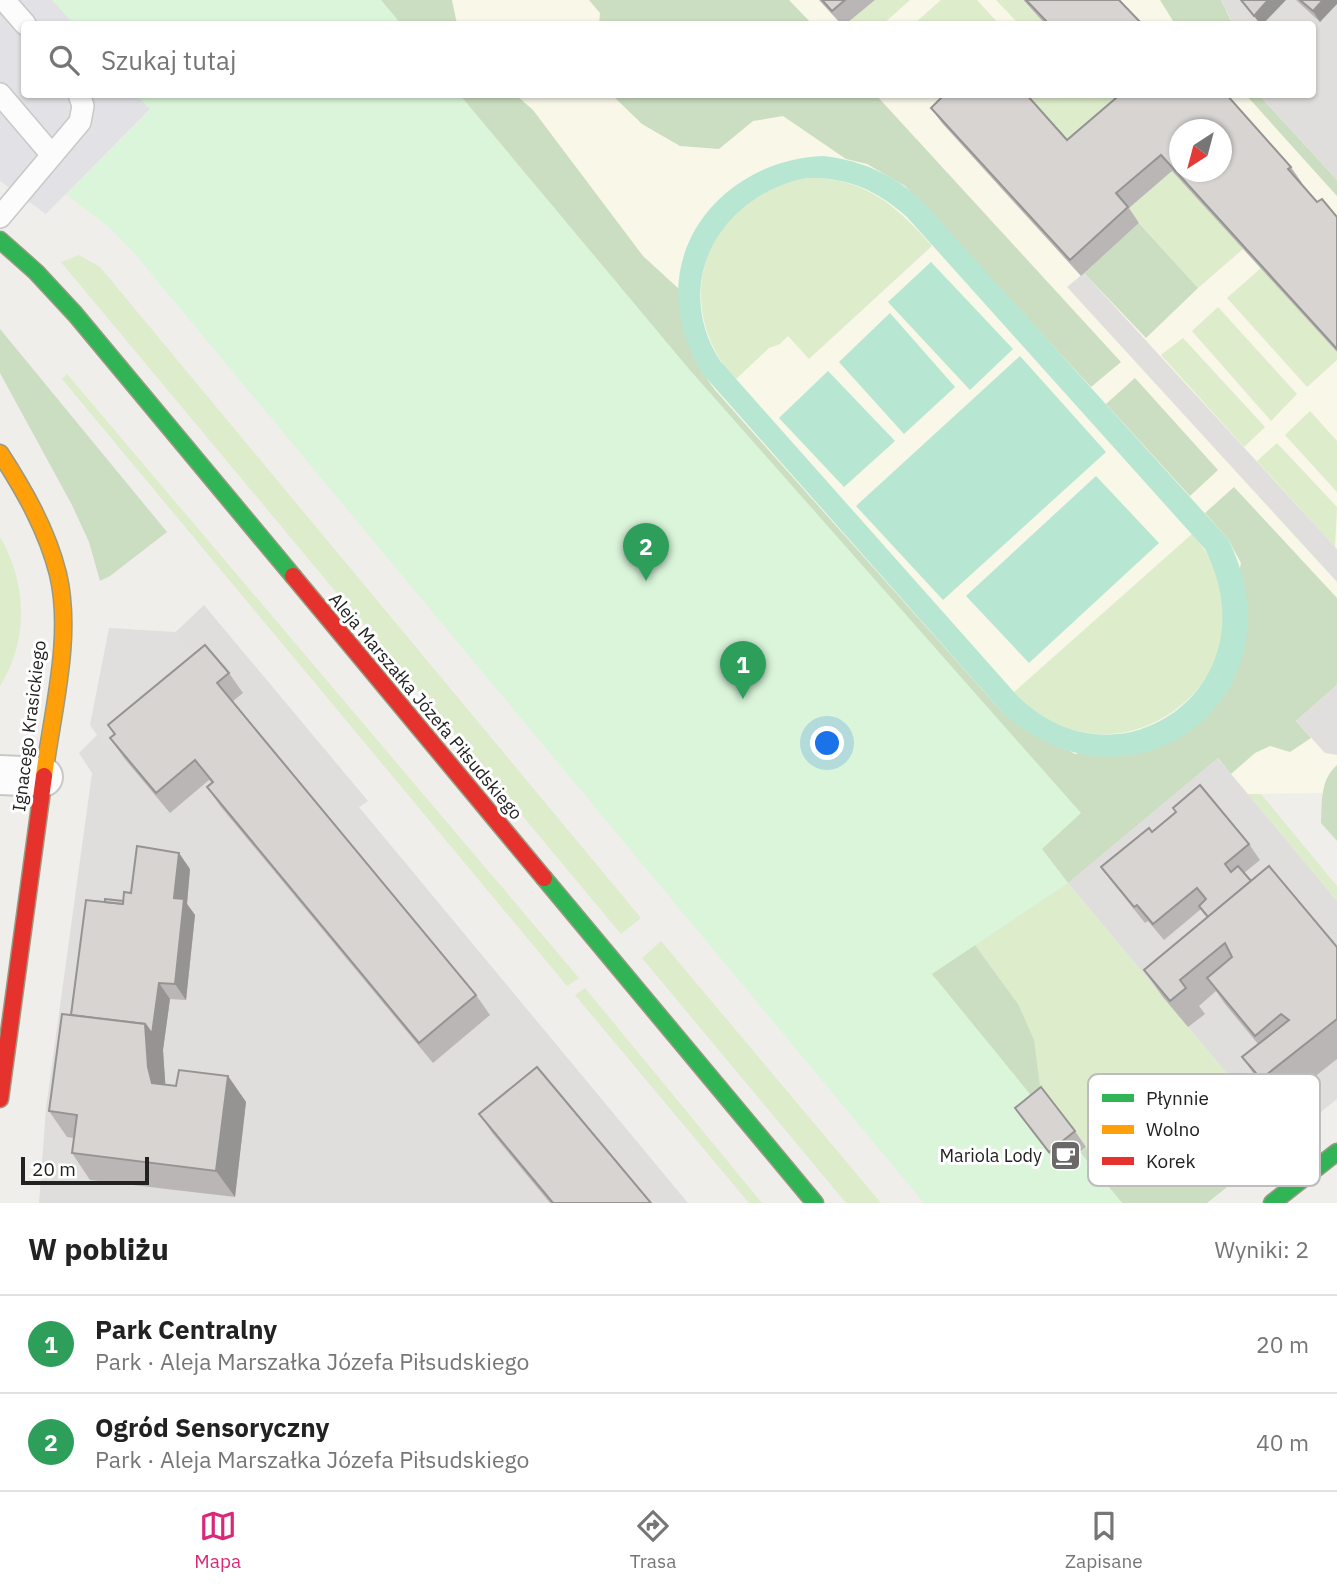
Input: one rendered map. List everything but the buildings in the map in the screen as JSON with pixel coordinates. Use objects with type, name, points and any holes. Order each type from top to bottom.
[{"type":"street","name":"Aleja Marszałka Józefa Piłsudskiego","points":[[0,240],[29,265],[75,314],[815,1203]]},
{"type":"street","name":"Ignacego Krasickiego","points":[[0,453],[45,539],[57,575],[62,609],[59,662],[0,1099]]},
{"type":"street","points":[[0,775],[43,777]]},
{"type":"street","points":[[1320,1165],[1337,1152]]},
{"type":"street","points":[[1272,1203],[1294,1186]]},
{"type":"lane","points":[[4,0],[22,21]]},
{"type":"lane","points":[[0,94],[52,155]]},
{"type":"lane","points":[[0,217],[80,122],[83,106],[80,98]]},
{"type":"shaded area","points":[[0,0],[52,0],[71,21],[21,21],[21,98],[139,98],[150,109],[46,214],[0,181]]},
{"type":"shaded area","points":[[381,0],[1221,0],[1231,21],[398,21]]},
{"type":"shaded area","points":[[1221,0],[1337,0],[1337,180],[1262,98],[1316,98],[1316,21],[1231,20]]},
{"type":"shaded area","points":[[463,98],[1262,98],[1337,180],[1337,841],[1321,823],[1322,793],[1248,794],[1216,756],[1081,813]]},
{"type":"shaded area","points":[[1084,273],[1337,549],[1337,582],[1067,287]]},
{"type":"shaded area","points":[[204,605],[368,801],[359,807],[688,1203],[39,1203],[46,1108],[92,773],[79,753],[108,724],[163,644]]},
{"type":"shaded area","points":[[109,628],[176,632],[205,668],[106,748],[90,725]]},
{"type":"shaded area","points":[[1337,685],[1337,755],[1325,753],[1296,721]]},
{"type":"shaded area","points":[[1218,758],[1337,901],[1337,1099],[1320,1113],[1320,1074],[1227,1074],[1068,883]]},
{"type":"green space","points":[[52,0],[381,0],[398,21],[71,21]]},
{"type":"green space","points":[[207,0],[452,0],[456,21],[377,21]]},
{"type":"green space","points":[[589,0],[789,0],[809,21],[599,21],[600,13]]},
{"type":"green space","points":[[875,0],[910,0],[886,21],[850,21]]},
{"type":"green space","points":[[941,0],[977,0],[996,21],[917,21]]},
{"type":"green space","points":[[996,0],[1022,0],[1042,21],[1016,21]]},
{"type":"green space","points":[[1160,0],[1221,0],[1231,21],[1173,21]]},
{"type":"green space","points":[[139,98],[463,98],[689,369],[1081,813],[1042,849],[1068,883],[932,974],[1043,1110],[1052,1103],[1086,1147],[1080,1153],[1088,1163],[1088,1186],[1108,1186],[1122,1203],[924,1203],[134,253],[110,228],[66,194],[150,110]]},
{"type":"green space","points":[[462,98],[519,98],[533,110],[643,256],[679,289],[689,342],[715,390],[1003,713],[1075,754],[1206,718],[1241,563],[1228,539],[1205,513],[1234,487],[1337,598],[1337,685],[1296,721],[1311,738],[1290,752],[1270,746],[1255,753],[1231,774],[1218,758],[1068,883]]},
{"type":"green space","points":[[615,98],[879,98],[1121,362],[1091,387],[905,186],[867,164],[846,159],[783,116],[753,121],[719,149],[680,146],[642,124]]},
{"type":"green space","points":[[1025,98],[1112,98],[1127,113],[1078,156]]},
{"type":"green space","points":[[1249,98],[1262,98],[1337,180],[1337,196]]},
{"type":"green space","points":[[824,156],[852,161],[888,176],[921,200],[1228,539],[1246,596],[1244,648],[1226,693],[1194,728],[1152,750],[1104,757],[1053,745],[1003,713],[701,372],[684,333],[678,298],[681,266],[692,236],[709,210],[732,188],[759,172],[790,161]],"holes":[[[807,178],[822,178],[861,187],[884,199],[907,217],[1205,549],[1221,599],[1219,645],[1202,684],[1174,713],[1137,730],[1096,734],[1054,722],[1014,692],[721,362],[706,332],[700,302],[703,273],[712,246],[728,222],[750,202],[776,187]]]},
{"type":"green space","points":[[1169,174],[1169,182],[1182,182],[1243,249],[1198,288],[1127,209]]},
{"type":"green space","points":[[807,178],[846,182],[877,196],[892,206],[932,246],[809,359],[788,336],[780,344],[769,348],[735,380],[714,349],[703,318],[701,286],[708,256],[722,229],[744,206],[772,189]]},
{"type":"green space","points":[[1139,223],[1198,288],[1146,338],[1084,273]]},
{"type":"green space","points":[[79,255],[100,267],[641,918],[621,934],[61,262]]},
{"type":"green space","points":[[931,262],[1013,349],[970,390],[888,302]]},
{"type":"green space","points":[[1261,268],[1337,352],[1337,360],[1307,387],[1227,298]]},
{"type":"green space","points":[[1218,307],[1297,394],[1271,421],[1192,331]]},
{"type":"green space","points":[[890,313],[955,387],[904,434],[839,362]]},
{"type":"green space","points":[[0,329],[167,532],[100,581],[89,542],[72,505],[0,373]]},
{"type":"green space","points":[[1183,338],[1265,427],[1244,447],[1161,355]]},
{"type":"green space","points":[[1020,356],[1106,452],[943,600],[856,506]]},
{"type":"green space","points":[[828,371],[895,441],[844,487],[779,418]]},
{"type":"green space","points":[[67,374],[579,978],[567,986],[62,379]]},
{"type":"green space","points":[[1135,378],[1218,470],[1190,496],[1106,404]]},
{"type":"green space","points":[[1310,411],[1337,441],[1337,492],[1285,435]]},
{"type":"green space","points":[[1277,443],[1337,507],[1335,547],[1257,461]]},
{"type":"green space","points":[[1096,476],[1159,543],[1029,663],[966,596]]},
{"type":"green space","points":[[1192,534],[1220,580],[1225,626],[1212,668],[1185,702],[1147,726],[1104,734],[1058,724],[1014,692]]},
{"type":"green space","points":[[0,537],[15,573],[21,612],[16,650],[0,686]]},
{"type":"green space","points":[[1337,765],[1337,841],[1321,823],[1325,784]]},
{"type":"green space","points":[[1248,794],[1261,794],[1337,886],[1337,901]]},
{"type":"green space","points":[[1042,849],[1227,1074],[1088,1074],[1086,1147],[1053,1104],[1043,1110],[1018,1004],[975,945]]},
{"type":"green space","points":[[661,941],[881,1203],[846,1203],[642,958]]},
{"type":"green space","points":[[975,945],[1018,1004],[1034,1040],[1043,1110],[910,957]]},
{"type":"green space","points":[[585,988],[762,1203],[749,1203],[575,995]]},
{"type":"green space","points":[[1088,1147],[1088,1162],[1080,1152]]},
{"type":"green space","points":[[1108,1186],[1228,1186],[1207,1203],[1122,1203]]},
{"type":"traffic: fast","points":[[0,240],[36,272],[75,314],[293,576]]},
{"type":"traffic: fast","points":[[544,878],[815,1203]]},
{"type":"traffic: fast","points":[[1320,1165],[1337,1152]]},
{"type":"traffic: fast","points":[[1272,1203],[1294,1186]]},
{"type":"traffic: slow","points":[[0,453],[41,526],[58,574],[62,598],[60,675],[44,776]]},
{"type":"traffic: jam","points":[[293,576],[544,878]]},
{"type":"traffic: jam","points":[[0,1099],[44,776]]},
{"type":"place","name":"Ogród Sensoryczny","points":[[646,581]]},
{"type":"place","name":"Park Centralny","points":[[743,699]]},
{"type":"place","name":"Mariola Lody","points":[[1065,1155]]}]
